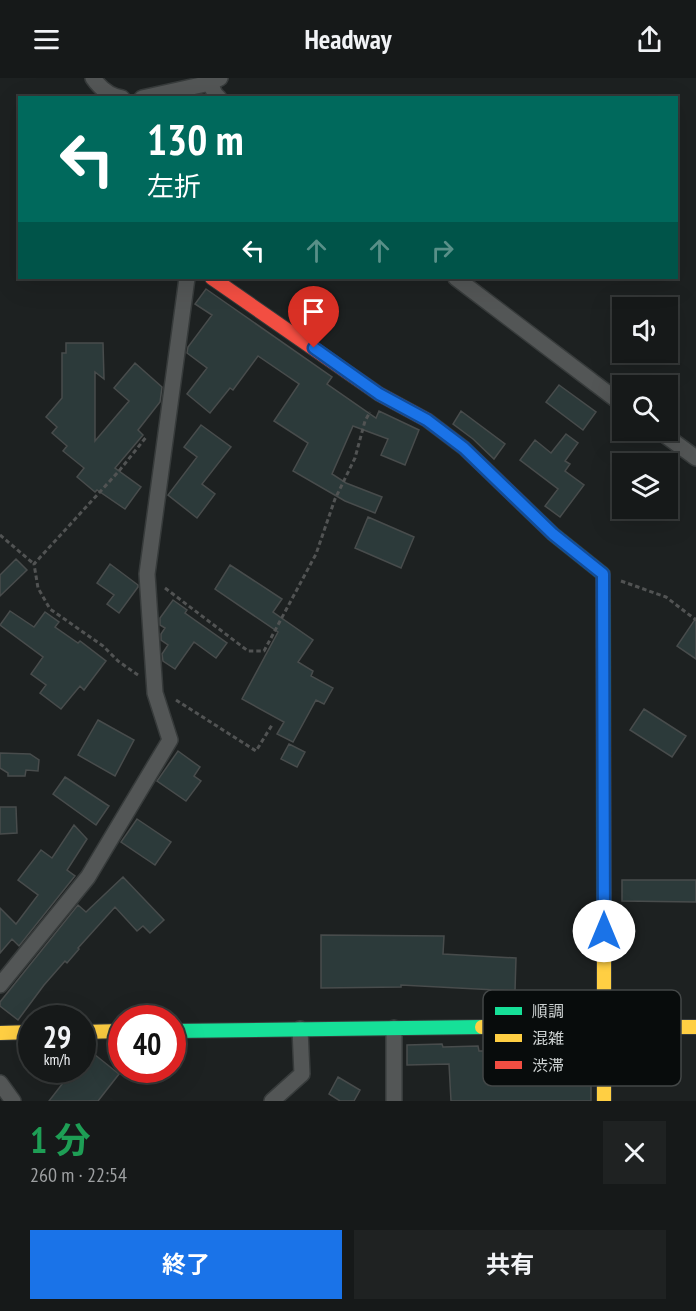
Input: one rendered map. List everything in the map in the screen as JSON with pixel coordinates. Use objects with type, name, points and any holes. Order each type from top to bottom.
[{"type":"street","points":[[93,78],[100,88],[115,96]]},
{"type":"street","points":[[160,96],[216,90]]},
{"type":"street","points":[[0,985],[88,877],[170,740],[154,687],[147,574],[188,279]]},
{"type":"street","points":[[213,279],[379,394],[427,420],[464,448],[553,534],[603,574],[604,990]]},
{"type":"street","points":[[457,279],[612,396]]},
{"type":"street","points":[[673,441],[696,458]]},
{"type":"street","points":[[186,1031],[483,1027]]},
{"type":"street","points":[[681,1027],[696,1027]]},
{"type":"street","points":[[394,1028],[394,1101]]},
{"type":"street","points":[[272,1101],[302,1074],[300,1029]]},
{"type":"street","points":[[0,1032],[18,1032]]},
{"type":"street","points":[[0,1083],[14,1101]]},
{"type":"path","points":[[147,574],[248,651],[264,651],[316,554],[335,499],[355,458],[365,421],[379,394]]},
{"type":"path","points":[[34,564],[119,471],[148,435]]},
{"type":"path","points":[[0,535],[34,564],[39,588],[50,609],[103,646],[118,661],[154,687],[256,751],[272,725]]},
{"type":"path","points":[[603,574],[666,597],[696,620]]},
{"type":"building","points":[[206,289],[332,377],[327,384],[376,418],[379,411],[419,430],[405,465],[381,455],[388,439],[353,426],[332,474],[346,483],[382,497],[375,513],[345,501],[293,471],[308,443],[274,421],[299,384],[258,356],[233,390],[230,388],[210,413],[187,394],[207,368],[187,353],[188,347],[212,315],[195,304]]},
{"type":"building","points":[[66,343],[103,343],[104,379],[95,372],[95,441],[129,401],[114,388],[135,363],[162,387],[160,402],[138,430],[143,435],[115,468],[141,487],[125,509],[97,490],[95,492],[77,477],[84,468],[63,451],[67,446],[52,433],[57,427],[46,417],[62,398],[62,353],[66,353]]},
{"type":"building","points":[[559,385],[596,412],[583,430],[546,402]]},
{"type":"building","points":[[461,411],[505,444],[494,459],[453,424]]},
{"type":"building","points":[[201,425],[231,447],[202,484],[215,494],[197,518],[168,495],[197,457],[184,447]]},
{"type":"building","points":[[566,434],[578,443],[565,461],[570,464],[565,471],[584,485],[560,517],[545,506],[558,489],[520,460],[535,440],[551,453]]},
{"type":"building","points":[[368,517],[414,537],[401,568],[355,548]]},
{"type":"building","points":[[16,559],[27,570],[0,596],[0,575]]},
{"type":"building","points":[[110,564],[138,585],[119,613],[107,604],[114,595],[97,583]]},
{"type":"building","points":[[230,565],[282,599],[273,612],[313,640],[298,662],[313,671],[311,676],[333,688],[324,704],[316,700],[293,742],[277,734],[284,722],[242,699],[278,632],[215,589]]},
{"type":"building","points":[[173,600],[187,610],[185,613],[227,643],[216,658],[194,642],[175,669],[163,661],[162,654],[168,645],[161,640],[161,634],[165,628],[160,625],[160,618]]},
{"type":"building","points":[[10,611],[34,627],[45,612],[59,622],[55,627],[78,643],[80,641],[106,661],[84,690],[80,686],[61,709],[40,693],[46,685],[31,674],[43,657],[0,625]]},
{"type":"building","points":[[696,618],[696,659],[677,646]]},
{"type":"building","points":[[644,709],[686,736],[672,757],[630,730]]},
{"type":"building","points":[[98,720],[134,740],[115,776],[78,755]]},
{"type":"building","points":[[289,744],[305,752],[297,767],[281,759]]},
{"type":"building","points":[[178,751],[200,767],[194,776],[201,781],[186,801],[157,781]]},
{"type":"building","points":[[0,753],[30,754],[39,760],[38,771],[26,770],[25,776],[8,776],[8,773],[0,768]]},
{"type":"building","points":[[65,777],[109,806],[96,825],[53,794]]},
{"type":"building","points":[[0,807],[16,807],[17,833],[0,834]]},
{"type":"building","points":[[137,819],[171,842],[155,865],[121,842]]},
{"type":"building","points":[[74,825],[87,839],[67,870],[75,876],[19,946],[12,939],[0,953],[0,908],[16,924],[38,895],[18,880],[41,850],[52,858]]},
{"type":"building","points":[[123,877],[164,920],[150,933],[143,926],[137,931],[115,907],[67,963],[65,961],[29,1005],[18,1005],[18,1020],[0,1006],[0,1002],[78,905],[86,912]]},
{"type":"building","points":[[622,880],[696,880],[696,902],[622,901]]},
{"type":"building","points":[[321,935],[444,936],[443,954],[516,958],[515,990],[401,985],[401,987],[321,988]]},
{"type":"building","points":[[407,1045],[478,1046],[479,1051],[483,1051],[483,1086],[591,1086],[591,1101],[451,1101],[449,1064],[407,1065]]},
{"type":"building","points":[[96,1056],[108,1065],[108,1083],[112,1083],[98,1101],[49,1101],[63,1083],[96,1083]]},
{"type":"building","points":[[338,1077],[360,1090],[354,1101],[340,1101],[329,1094]]},
{"type":"traffic: fast","points":[[523,505],[553,534],[603,574],[604,911]]},
{"type":"traffic: fast","points":[[186,1031],[482,1027]]},
{"type":"traffic: slow","points":[[604,911],[604,990]]},
{"type":"traffic: slow","points":[[681,1027],[696,1027]]},
{"type":"traffic: slow","points":[[96,1032],[108,1031]]},
{"type":"traffic: slow","points":[[0,1033],[18,1032]]},
{"type":"traffic: slow","points":[[604,1086],[604,1101]]},
{"type":"traffic: jam","points":[[213,279],[379,394],[427,420],[464,448],[523,505]]},
{"type":"route","points":[[314,348],[379,394],[427,420],[464,448],[553,534],[603,574],[604,931]]}]
